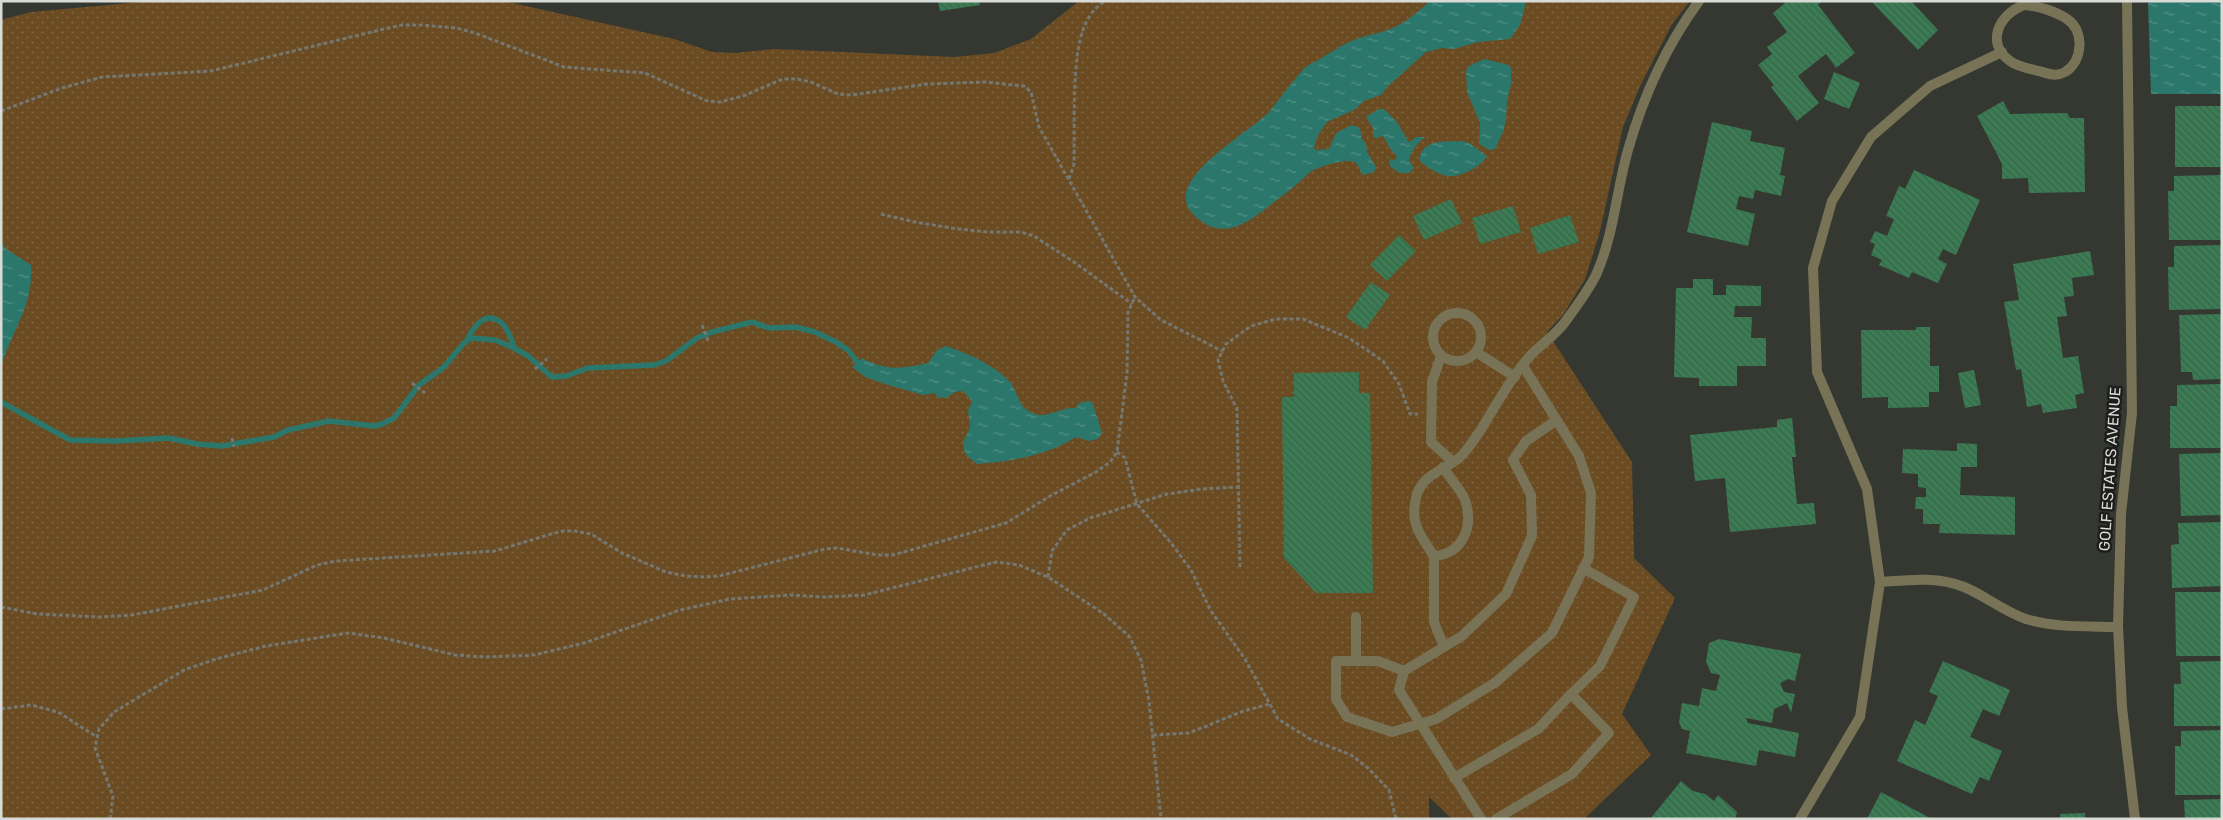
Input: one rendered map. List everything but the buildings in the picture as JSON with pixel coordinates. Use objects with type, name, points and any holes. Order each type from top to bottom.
[{"type":"street","points":[[1444,647],[1434,622],[1434,556],[1416,528],[1413,513],[1418,493],[1424,480],[1459,458],[1472,443],[1530,356],[1551,340],[1564,324],[1596,275],[1613,222],[1628,150],[1650,87],[1674,39],[1699,1]]},
{"type":"street","name":"GOLF ESTATES AVENUE","points":[[2127,1],[2132,413],[2121,514],[2118,627],[2122,707],[2135,819]]},
{"type":"street","points":[[2024,5],[2036,6],[2068,20],[2076,29],[2080,40],[2079,52],[2074,63],[2065,72],[2054,76],[2010,61],[2002,52],[1997,41],[1998,28],[2003,18],[2012,9],[2024,5]]},
{"type":"street","points":[[1800,819],[1860,717],[1880,582],[1867,489],[1817,372],[1813,268],[1832,201],[1871,137],[1930,86],[2002,52]]},
{"type":"street","points":[[1454,313],[1462,313],[1476,322],[1481,337],[1476,352],[1463,361],[1448,360],[1441,356],[1433,342],[1435,326],[1440,320],[1454,313]]},
{"type":"street","points":[[1476,352],[1515,377]]},
{"type":"street","points":[[1441,356],[1432,382],[1431,442],[1453,462]]},
{"type":"street","points":[[1404,671],[1378,661],[1336,661],[1336,699],[1347,717],[1392,732],[1436,719],[1496,682],[1552,633],[1589,557],[1591,493],[1579,456],[1523,366]]},
{"type":"street","points":[[1481,819],[1399,690],[1404,671],[1462,636],[1506,594],[1532,536],[1531,495],[1513,460],[1526,441],[1557,420]]},
{"type":"street","points":[[1434,556],[1443,555],[1457,548],[1464,536],[1469,521],[1465,498],[1443,468]]},
{"type":"street","points":[[1454,778],[1538,729],[1600,666],[1634,597],[1583,568]]},
{"type":"street","points":[[1880,582],[1926,580],[1947,582],[1964,587],[2004,610],[2027,619],[2051,624],[2118,627]]},
{"type":"street","points":[[1356,617],[1356,661]]},
{"type":"street","points":[[1496,819],[1572,774],[1609,733],[1571,694]]},
{"type":"path","points":[[1068,180],[1074,164],[1076,69],[1081,36],[1091,14],[1105,1]]},
{"type":"path","points":[[1,111],[62,88],[102,77],[211,71],[402,25],[456,28],[475,33],[564,67],[645,73],[707,101],[720,102],[743,96],[783,79],[796,78],[812,82],[838,94],[852,95],[927,84],[985,82],[1016,84],[1024,86],[1032,92],[1039,127],[1135,297],[1161,320],[1222,351]]},
{"type":"path","points":[[881,214],[958,229],[988,232],[1021,232],[1034,236],[1132,304]]},
{"type":"path","points":[[1,608],[37,614],[132,615],[263,590],[317,565],[336,561],[495,552],[562,530],[591,534],[645,564],[666,572],[686,576],[720,576],[825,548],[837,548],[878,555],[893,555],[1006,523],[1050,496],[1096,472],[1110,462],[1117,452],[1127,373],[1128,312],[1135,297]]},
{"type":"path","points":[[1240,568],[1237,409],[1223,381],[1218,360],[1226,344],[1251,326],[1276,319],[1303,319],[1349,338],[1383,361],[1399,384],[1410,414],[1432,414]]},
{"type":"path","points":[[702,325],[709,343]]},
{"type":"path","points":[[535,369],[547,359]]},
{"type":"path","points":[[412,383],[425,393]]},
{"type":"path","points":[[232,438],[234,447]]},
{"type":"path","points":[[1117,452],[1125,458],[1137,504],[1171,543],[1191,570],[1211,611],[1245,659],[1280,721],[1310,739],[1351,755],[1368,768],[1389,790],[1396,819]]},
{"type":"path","points":[[1048,578],[1052,552],[1067,530],[1090,518],[1167,494],[1202,489],[1238,487]]},
{"type":"path","points":[[110,819],[113,796],[95,748],[98,729],[114,712],[184,670],[266,646],[348,633],[384,638],[455,655],[486,657],[534,655],[584,643],[680,610],[730,599],[790,594],[824,597],[864,595],[996,562],[1019,565],[1048,578],[1104,614],[1129,636],[1141,660],[1153,735],[1160,819]]},
{"type":"path","points":[[1153,735],[1189,733],[1241,712],[1269,704]]},
{"type":"path","points":[[1,709],[31,706],[58,712],[97,737]]},
{"type":"shaded area","points":[[152,1],[503,1],[674,39],[712,52],[735,53],[775,49],[954,57],[994,53],[1031,39],[1079,1],[1690,1],[1672,24],[1641,84],[1623,127],[1600,231],[1585,279],[1563,315],[1547,332],[1632,462],[1634,558],[1675,598],[1622,714],[1651,755],[1584,819],[1452,819],[1429,797],[1429,819],[1,819],[1,20],[31,12]]},
{"type":"water","points":[[1430,1],[1526,2],[1520,25],[1510,39],[1478,42],[1454,49],[1442,48],[1426,52],[1387,87],[1381,95],[1364,101],[1354,110],[1327,122],[1317,137],[1314,148],[1316,150],[1329,149],[1336,133],[1352,125],[1360,128],[1362,139],[1366,143],[1367,152],[1376,167],[1374,172],[1363,175],[1357,165],[1350,161],[1338,162],[1319,168],[1310,172],[1291,189],[1248,221],[1227,229],[1216,228],[1204,223],[1193,214],[1186,201],[1188,187],[1197,173],[1211,158],[1268,113],[1307,66],[1349,42],[1398,26]]},
{"type":"water","points":[[2148,1],[2222,1],[2222,94],[2151,94]]},
{"type":"water","points":[[1484,59],[1509,65],[1511,68],[1511,84],[1503,132],[1495,149],[1489,150],[1479,144],[1480,123],[1467,92],[1466,71],[1469,66]]},
{"type":"water","points":[[1379,109],[1384,109],[1397,122],[1408,141],[1410,142],[1416,137],[1425,137],[1411,154],[1409,161],[1414,168],[1409,173],[1399,173],[1390,166],[1389,159],[1395,160],[1397,156],[1383,136],[1373,137],[1373,128],[1366,117]]},
{"type":"water","points":[[1462,141],[1469,143],[1487,156],[1479,165],[1467,172],[1454,176],[1443,175],[1430,169],[1419,160],[1421,153],[1430,145]]},
{"type":"water","points":[[1,241],[6,249],[31,265],[31,279],[26,305],[1,367]]},
{"type":"water","points":[[946,346],[979,359],[994,368],[1011,383],[1021,404],[1029,412],[1045,415],[1076,408],[1079,403],[1089,401],[1093,404],[1102,433],[1098,439],[1089,441],[1076,437],[1041,453],[977,464],[965,454],[963,442],[970,428],[968,410],[972,402],[962,391],[955,392],[946,398],[937,397],[935,393],[923,395],[865,377],[852,367],[862,358],[879,365],[894,368],[928,363],[937,350]]},
{"type":"waterway","points":[[467,340],[480,322],[493,318],[505,328],[514,348]]},
{"type":"waterway","points":[[1,402],[70,440],[115,441],[169,438],[197,444],[222,446],[274,437],[288,430],[329,421],[374,426],[382,424],[394,418],[419,385],[444,367],[463,344],[471,338],[495,340],[514,348],[528,356],[552,377],[566,376],[588,368],[654,365],[666,361],[697,338],[712,332],[752,322],[769,328],[795,327],[815,332],[836,342],[849,351],[857,362]]}]
